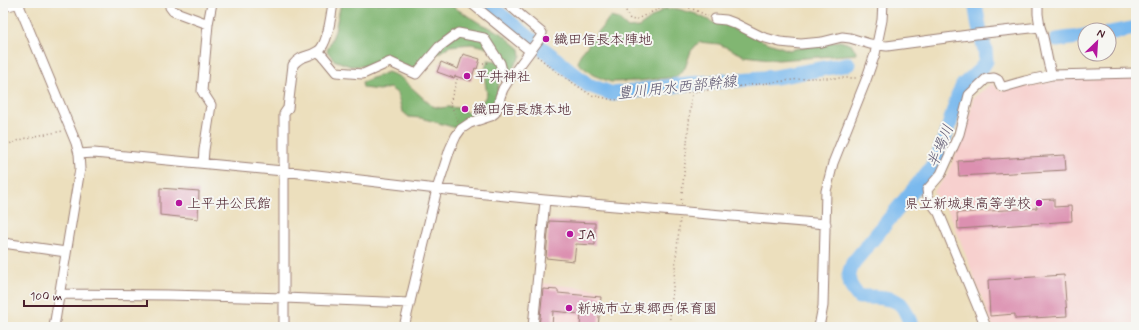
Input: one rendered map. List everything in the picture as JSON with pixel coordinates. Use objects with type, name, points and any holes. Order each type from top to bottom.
[{"type":"street","points":[[3,6],[19,3],[79,154],[80,169],[54,327]]},
{"type":"street","points":[[170,3],[172,11],[208,24]]},
{"type":"street","points":[[203,163],[211,105],[202,91],[208,24],[212,3]]},
{"type":"street","points":[[284,327],[284,114],[288,108],[293,65],[304,56],[318,52],[321,48],[326,38],[333,3]]},
{"type":"street","points":[[471,3],[532,49]]},
{"type":"street","points":[[404,327],[437,189],[450,149],[456,136],[461,128],[495,113],[503,89],[540,38],[542,33],[507,3]]},
{"type":"street","points":[[819,327],[823,306],[826,191],[834,163],[866,80],[877,46],[882,20],[883,3]]},
{"type":"street","points":[[1038,3],[1040,27],[1043,35],[1048,67],[1052,75]]},
{"type":"street","points":[[714,19],[726,20],[762,37],[780,42],[801,44],[822,42],[842,37],[877,46],[1040,27]]},
{"type":"street","points":[[318,52],[336,72],[364,74],[390,62],[416,74],[439,47],[458,33],[484,38],[500,63],[504,78],[508,81]]},
{"type":"street","points":[[986,327],[943,221],[927,193],[927,190],[941,174],[959,134],[969,95],[986,79],[994,78],[1004,87],[1052,75],[1136,73]]},
{"type":"street","points":[[79,154],[94,153],[203,163],[545,200],[826,224]]},
{"type":"street","points":[[533,327],[545,200]]},
{"type":"street","points":[[3,243],[66,252]]},
{"type":"street","points":[[60,294],[169,295],[410,303]]},
{"type":"path","points":[[624,3],[630,19],[635,20],[668,6],[678,5],[684,6],[714,19]]},
{"type":"path","points":[[532,49],[557,72],[591,95],[614,100],[809,78],[860,78],[866,80]]},
{"type":"path","points":[[458,76],[450,103],[461,128]]},
{"type":"path","points":[[669,327],[692,92]]},
{"type":"path","points":[[3,147],[27,137],[70,129]]},
{"type":"shaded area","name":"県立新城東高等学校","points":[[1136,77],[1136,327],[993,327],[950,214],[933,192],[947,175],[968,124],[973,98],[992,83],[1000,91],[1067,79]]},
{"type":"shaded area","name":"新城市立東郷西保育園","points":[[540,283],[603,290],[600,327],[535,327]]},
{"type":"green space","points":[[341,3],[447,3],[481,24],[501,33],[520,49],[521,56],[510,72],[500,76],[496,101],[493,107],[479,118],[456,128],[421,118],[409,117],[402,111],[397,93],[390,88],[379,90],[363,88],[362,82],[388,72],[400,77],[432,106],[440,108],[458,108],[468,113],[480,106],[487,94],[485,77],[486,64],[488,60],[497,61],[502,56],[500,50],[471,44],[450,46],[432,57],[423,69],[412,68],[386,59],[369,66],[350,66],[334,60],[327,51],[335,31]]},
{"type":"green space","points":[[664,9],[678,9],[696,14],[714,23],[724,21],[763,41],[789,50],[840,41],[852,45],[857,54],[778,60],[745,56],[719,44],[699,42],[691,51],[685,68],[676,77],[611,82],[593,75],[578,63],[580,55],[610,17],[618,19],[628,28],[639,27]]},
{"type":"building","points":[[463,54],[480,59],[477,69],[475,68],[471,81],[455,76],[454,78],[437,72],[441,62],[458,69]]},
{"type":"building","points":[[1065,155],[1066,170],[959,176],[958,161]]},
{"type":"building","name":"上平井公民館","points":[[160,188],[199,191],[198,219],[160,215]]},
{"type":"building","points":[[1054,199],[1054,207],[1071,206],[1072,221],[958,229],[957,213],[1037,208],[1036,200]]},
{"type":"building","name":"JA","points":[[549,221],[595,223],[595,245],[576,244],[574,261],[546,258]]},
{"type":"building","points":[[1064,275],[1067,316],[1015,319],[1015,314],[990,316],[988,280]]},
{"type":"building","points":[[543,289],[558,290],[558,293],[601,297],[598,327],[580,327],[581,314],[553,311],[552,327],[539,327]]},
{"type":"waterway","name":"豊川用水西部幹線","points":[[486,3],[588,85],[613,94],[688,84],[776,77],[848,64]]},
{"type":"waterway","name":"半場川","points":[[912,327],[902,306],[894,300],[859,297],[850,284],[849,273],[853,263],[937,159],[963,85],[981,69],[986,61],[975,3]]},
{"type":"waterway","name":"豊川用水西部幹線","points":[[1117,32],[1136,28]]},
{"type":"waterway","name":"豊川用水西部幹線","points":[[1057,40],[1077,37]]},
{"type":"place","name":"織田信長本陣地","points":[[546,39]]},
{"type":"place","name":"平井神社","points":[[467,76]]},
{"type":"place","name":"織田信長旗本地","points":[[465,109]]},
{"type":"place","name":"上平井公民館","points":[[179,203]]},
{"type":"place","name":"県立新城東高等学校","points":[[1039,203]]},
{"type":"place","name":"JA","points":[[570,234]]},
{"type":"place","name":"新城市立東郷西保育園","points":[[569,308]]}]
